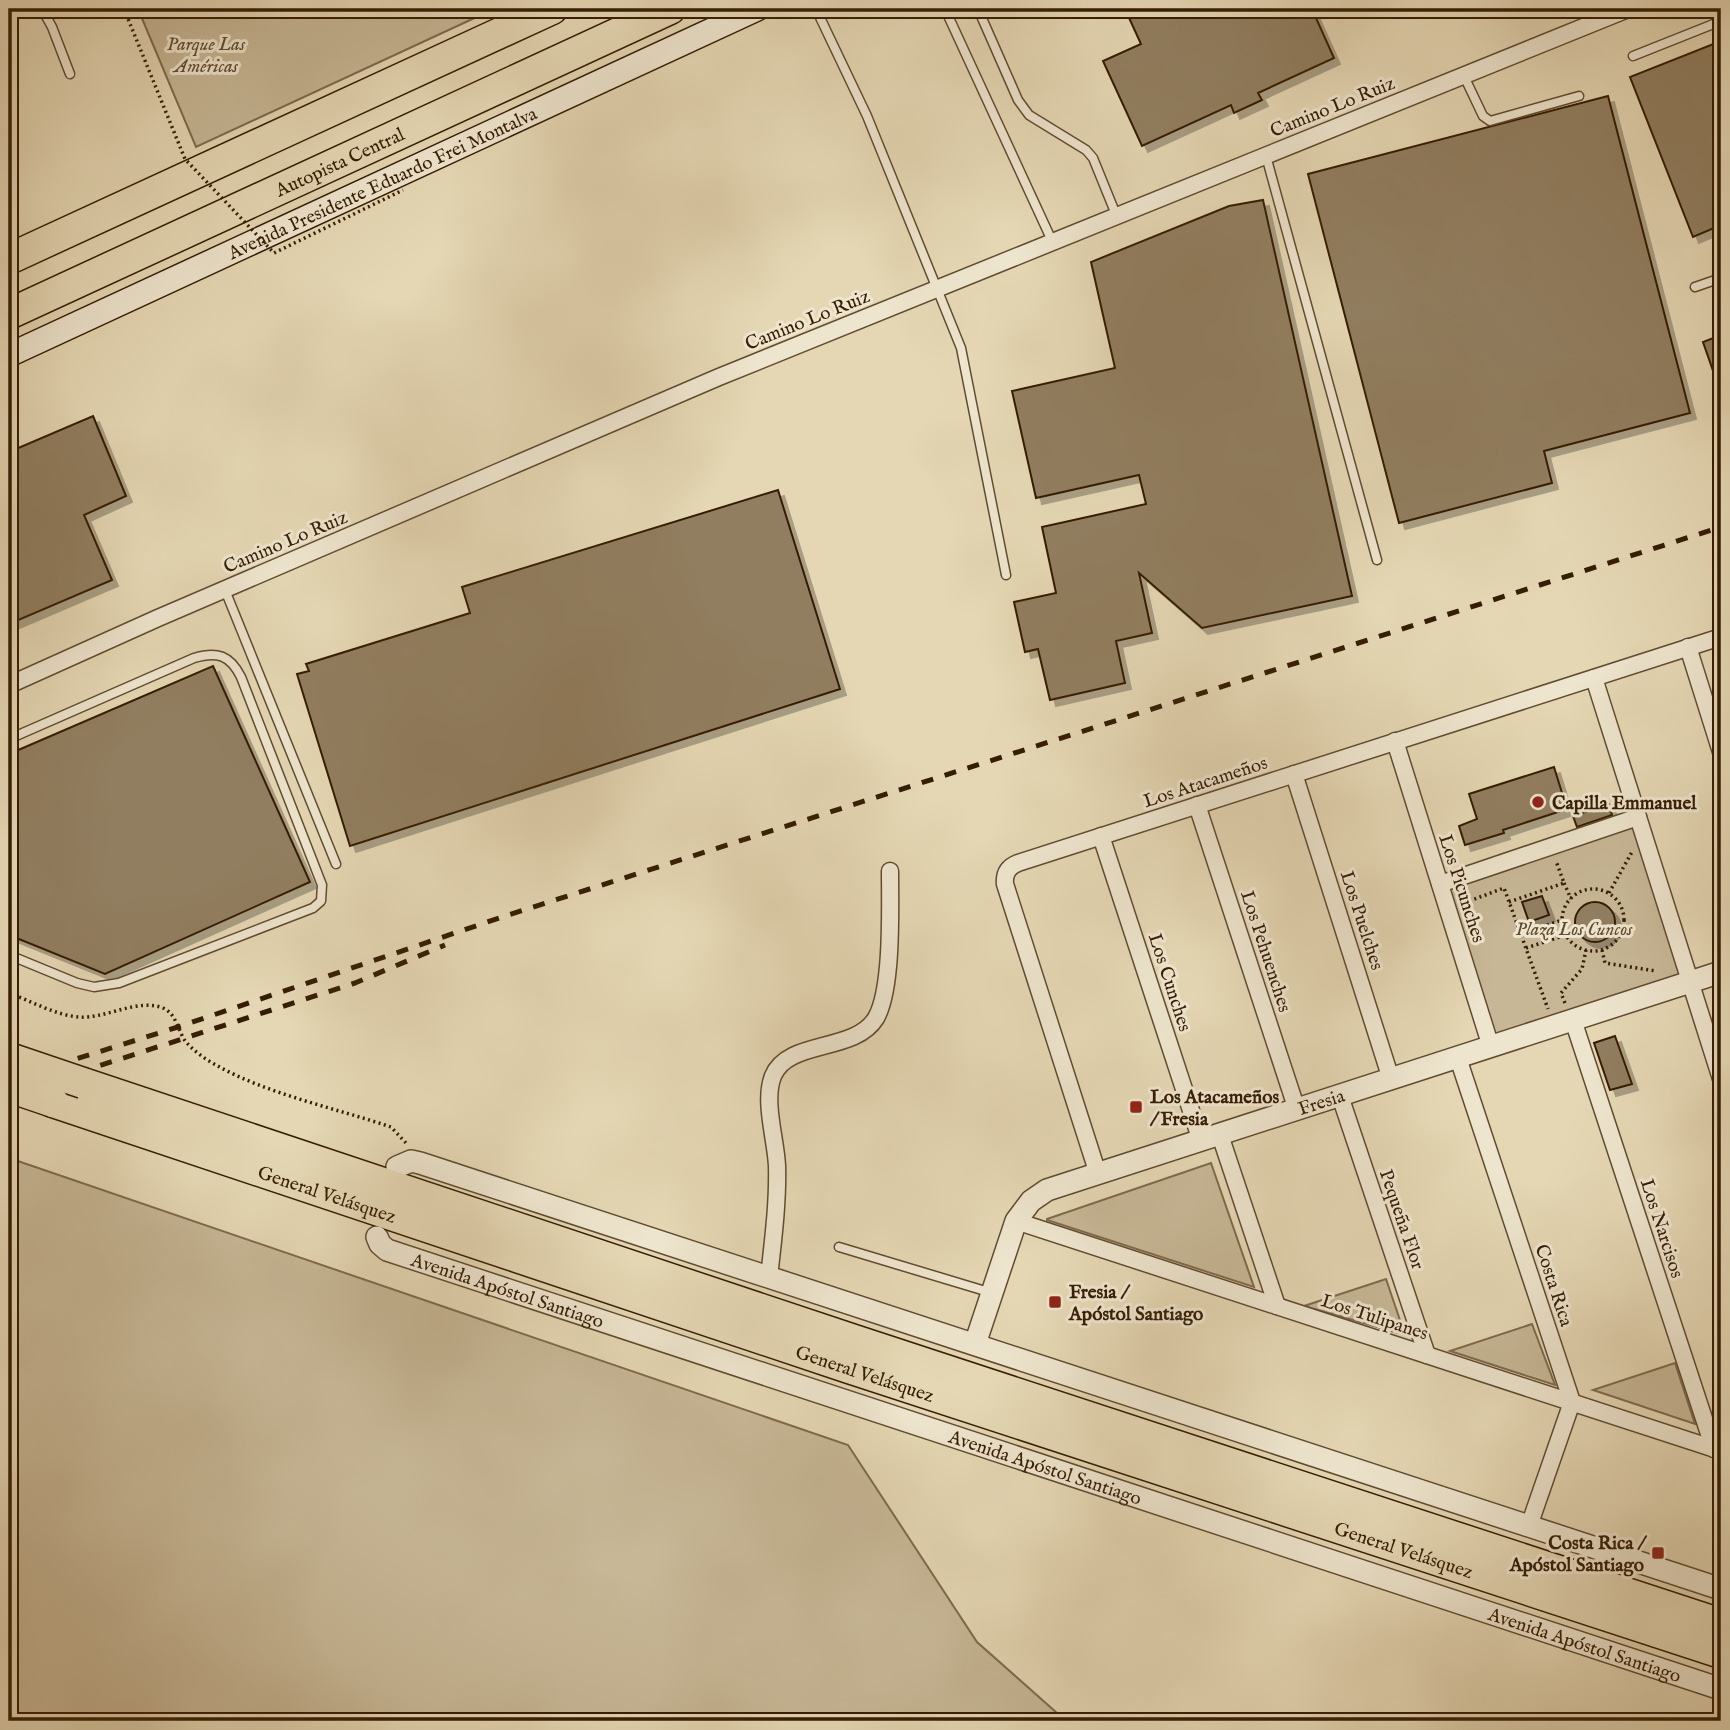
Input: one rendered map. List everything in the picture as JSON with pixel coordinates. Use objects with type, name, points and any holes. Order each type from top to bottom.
[{"type":"highway","points":[[9,259],[552,9]]},
{"type":"highway","name":"Autopista Central","points":[[9,314],[670,9]]},
{"type":"highway","name":"General Velásquez","points":[[9,1058],[842,1336],[1721,1624]]},
{"type":"highway","name":"General Velásquez","points":[[9,1087],[859,1371],[1721,1653]]},
{"type":"main road","name":"Avenida Presidente Eduardo Frei Montalva","points":[[9,355],[757,9]]},
{"type":"street","name":"Camino Lo Ruiz","points":[[9,685],[719,377],[1628,9]]},
{"type":"street","name":"Los Atacameños","points":[[1098,1174],[1004,878],[1013,864],[1721,636]]},
{"type":"street","points":[[1688,647],[1721,752]]},
{"type":"street","points":[[1594,678],[1721,1079]]},
{"type":"street","name":"Los Picunches","points":[[1395,741],[1491,1047]]},
{"type":"street","name":"Los Puelches","points":[[1294,774],[1391,1079]]},
{"type":"street","name":"Los Pehuenches","points":[[1197,805],[1297,1110]]},
{"type":"street","points":[[1440,884],[1638,817]]},
{"type":"street","name":"Los Cunches","points":[[1101,836],[1210,1138],[1277,1306]]},
{"type":"street","points":[[769,1277],[777,1163],[772,1138],[770,1084],[777,1068],[790,1058],[859,1034],[876,1017],[888,959],[890,870]]},
{"type":"street","name":"Fresia","points":[[975,1344],[1016,1221],[1024,1208],[1039,1195],[1491,1047],[1570,1015],[1721,972]]},
{"type":"street","name":"Los Narcisos","points":[[1570,1015],[1718,1450]]},
{"type":"street","name":"Costa Rica","points":[[1458,1058],[1572,1402]]},
{"type":"street","name":"Pequeña Flor","points":[[1340,1096],[1427,1355]]},
{"type":"street","points":[[404,1164],[769,1277],[1721,1589]]},
{"type":"street","name":"Los Tulipanes","points":[[1016,1221],[1718,1450]]},
{"type":"street","name":"Avenida Apóstol Santiago","points":[[377,1237],[387,1250],[1721,1689]]},
{"type":"street","points":[[1529,1526],[1572,1402]]},
{"type":"lane","points":[[42,9],[71,74]]},
{"type":"lane","points":[[816,9],[867,116],[961,348],[1006,575]]},
{"type":"lane","points":[[945,9],[1053,243]]},
{"type":"lane","points":[[978,9],[1018,100],[1030,115],[1086,150],[1093,158],[1116,217]]},
{"type":"lane","points":[[1633,55],[1721,21]]},
{"type":"lane","points":[[1463,74],[1483,116],[1490,121],[1579,96]]},
{"type":"lane","points":[[1266,156],[1377,560]]},
{"type":"lane","points":[[1695,287],[1721,278]]},
{"type":"lane","points":[[225,590],[336,864]]},
{"type":"lane","points":[[9,719],[12,737],[194,658],[213,653],[221,654],[235,666],[241,677],[322,885],[321,901],[313,908],[103,988],[77,983],[9,955]]},
{"type":"lane","points":[[839,1247],[992,1293]]},
{"type":"path","points":[[124,9],[185,159],[274,253],[403,190]]},
{"type":"path","points":[[1550,845],[1571,900]]},
{"type":"path","points":[[1609,893],[1637,845]]},
{"type":"path","points":[[1509,902],[1564,883]]},
{"type":"path","points":[[1448,909],[1504,888],[1550,1014]]},
{"type":"path","points":[[1590,889],[1609,893],[1622,908],[1625,918],[1624,929],[1612,946],[1602,950],[1586,950],[1572,943],[1566,935],[1563,920],[1566,905],[1571,900],[1580,892],[1590,889]]},
{"type":"path","points":[[1521,934],[1563,920]]},
{"type":"path","points":[[1526,948],[1566,935]]},
{"type":"path","points":[[1570,1015],[1561,993],[1582,969],[1586,950]]},
{"type":"path","points":[[1602,950],[1605,963],[1664,973]]},
{"type":"path","points":[[9,993],[56,1012],[79,1017],[140,1007],[166,1009],[173,1016],[189,1045],[206,1059],[246,1079],[391,1127],[407,1144],[404,1164]]},
{"type":"green space","name":"Parque Las Américas","points":[[138,9],[494,9],[196,147]]},
{"type":"green space","name":"Plaza Los Cuncos","points":[[1634,822],[1683,979],[1494,1039],[1446,887]]},
{"type":"green space","points":[[9,1158],[848,1445],[977,1642],[1066,1721],[9,1721]]},
{"type":"green space","points":[[1211,1163],[1254,1287],[1047,1220],[1047,1219]]},
{"type":"green space","points":[[1386,1279],[1405,1335],[1304,1306]]},
{"type":"green space","points":[[1532,1324],[1555,1385],[1450,1351]]},
{"type":"green space","points":[[1675,1363],[1695,1424],[1593,1390]]},
{"type":"building","points":[[1125,9],[1312,9],[1334,58],[1258,93],[1262,100],[1234,113],[1231,105],[1142,146],[1103,61],[1141,44]]},
{"type":"building","points":[[1721,41],[1721,225],[1693,237],[1630,77]]},
{"type":"building","points":[[1608,96],[1690,413],[1544,451],[1552,483],[1399,523],[1308,174]]},
{"type":"building","points":[[1263,200],[1352,596],[1202,628],[1139,573],[1152,633],[1116,641],[1125,683],[1050,700],[1038,649],[1025,652],[1014,602],[1056,593],[1042,527],[1146,504],[1139,475],[1036,498],[1012,391],[1115,368],[1091,262],[1229,206]]},
{"type":"building","points":[[1721,335],[1721,388],[1719,388],[1703,342]]},
{"type":"building","points":[[93,416],[126,496],[84,515],[112,580],[9,624],[9,452]]},
{"type":"building","points":[[778,490],[840,689],[350,846],[297,674],[309,671],[306,664],[470,613],[462,587]]},
{"type":"building","points":[[213,666],[310,882],[105,974],[9,935],[9,754]]},
{"type":"building","name":"Capilla Emmanuel","points":[[1554,767],[1567,809],[1465,845],[1459,826],[1477,819],[1469,794]]},
{"type":"building","points":[[1609,804],[1612,815],[1577,827],[1573,816]]},
{"type":"building","points":[[1542,896],[1549,915],[1529,922],[1522,902]]},
{"type":"building","points":[[1595,902],[1603,903],[1609,908],[1614,914],[1614,930],[1609,936],[1603,941],[1595,942],[1587,941],[1581,936],[1576,930],[1575,922],[1576,914],[1581,908],[1587,903]]},
{"type":"building","points":[[1615,1036],[1632,1084],[1610,1090],[1594,1043]]},
{"type":"railway","points":[[9,1080],[178,1027],[502,917],[1721,527]]},
{"type":"railway","points":[[9,1095],[355,983],[445,945]]},
{"type":"place","name":"Capilla Emmanuel","points":[[1538,802]]},
{"type":"place","name":"Los Atacameños / Fresia","points":[[1136,1107]]},
{"type":"place","name":"Fresia / Apóstol Santiago","points":[[1055,1302]]},
{"type":"place","name":"Costa Rica / Apóstol Santiago","points":[[1658,1553]]}]
